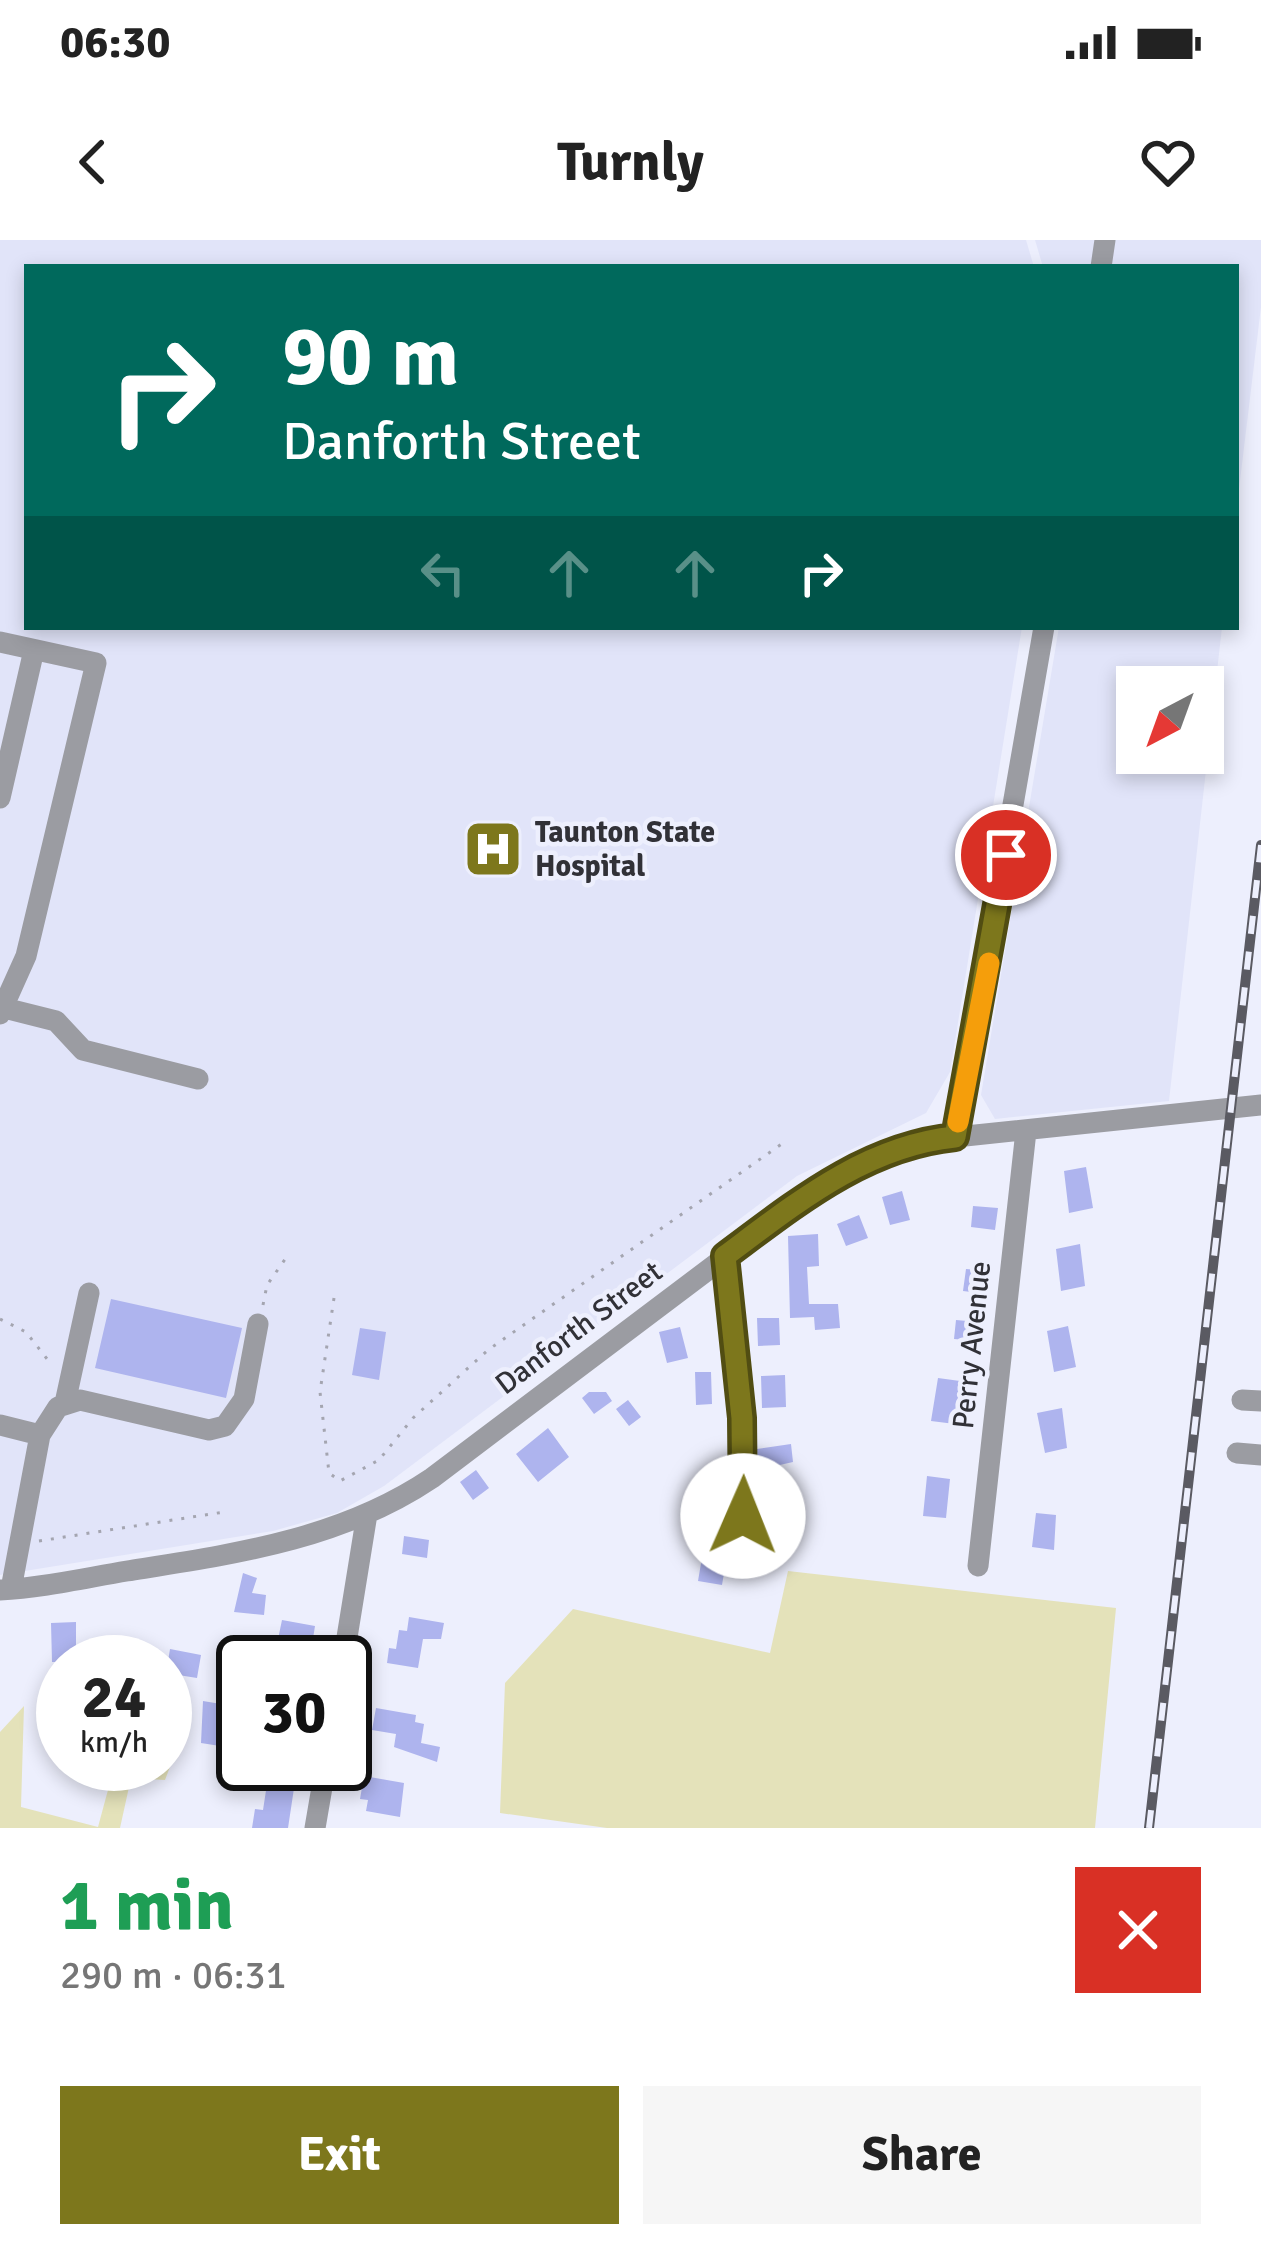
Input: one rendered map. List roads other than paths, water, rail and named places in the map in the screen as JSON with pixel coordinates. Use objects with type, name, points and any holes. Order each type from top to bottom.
[{"type":"street","points":[[955,1137],[1042,630]]},
{"type":"street","points":[[0,642],[96,664],[26,956],[0,1009],[56,1021],[83,1050],[198,1079]]},
{"type":"street","points":[[0,797],[34,650]]},
{"type":"street","name":"Danforth Street","points":[[6,1590],[232,1555],[312,1535],[368,1514],[432,1478],[802,1199],[868,1160],[955,1137],[1261,1105]]},
{"type":"street","name":"Perry Avenue","points":[[978,1566],[1026,1131]]},
{"type":"street","points":[[725,1256],[742,1418],[743,1516]]},
{"type":"street","points":[[6,1590],[40,1435],[66,1395],[89,1293]]},
{"type":"street","points":[[66,1395],[209,1430],[225,1426],[244,1399],[258,1324]]},
{"type":"street","points":[[0,1425],[40,1435]]},
{"type":"street","points":[[1238,1453],[1261,1455]]},
{"type":"street","points":[[348,1635],[368,1514]]},
{"type":"street","points":[[315,1828],[321,1791]]},
{"type":"railway","points":[[1149,1828],[1261,845]]},
{"type":"place","name":"Taunton State Hospital","points":[[493,849]]}]
